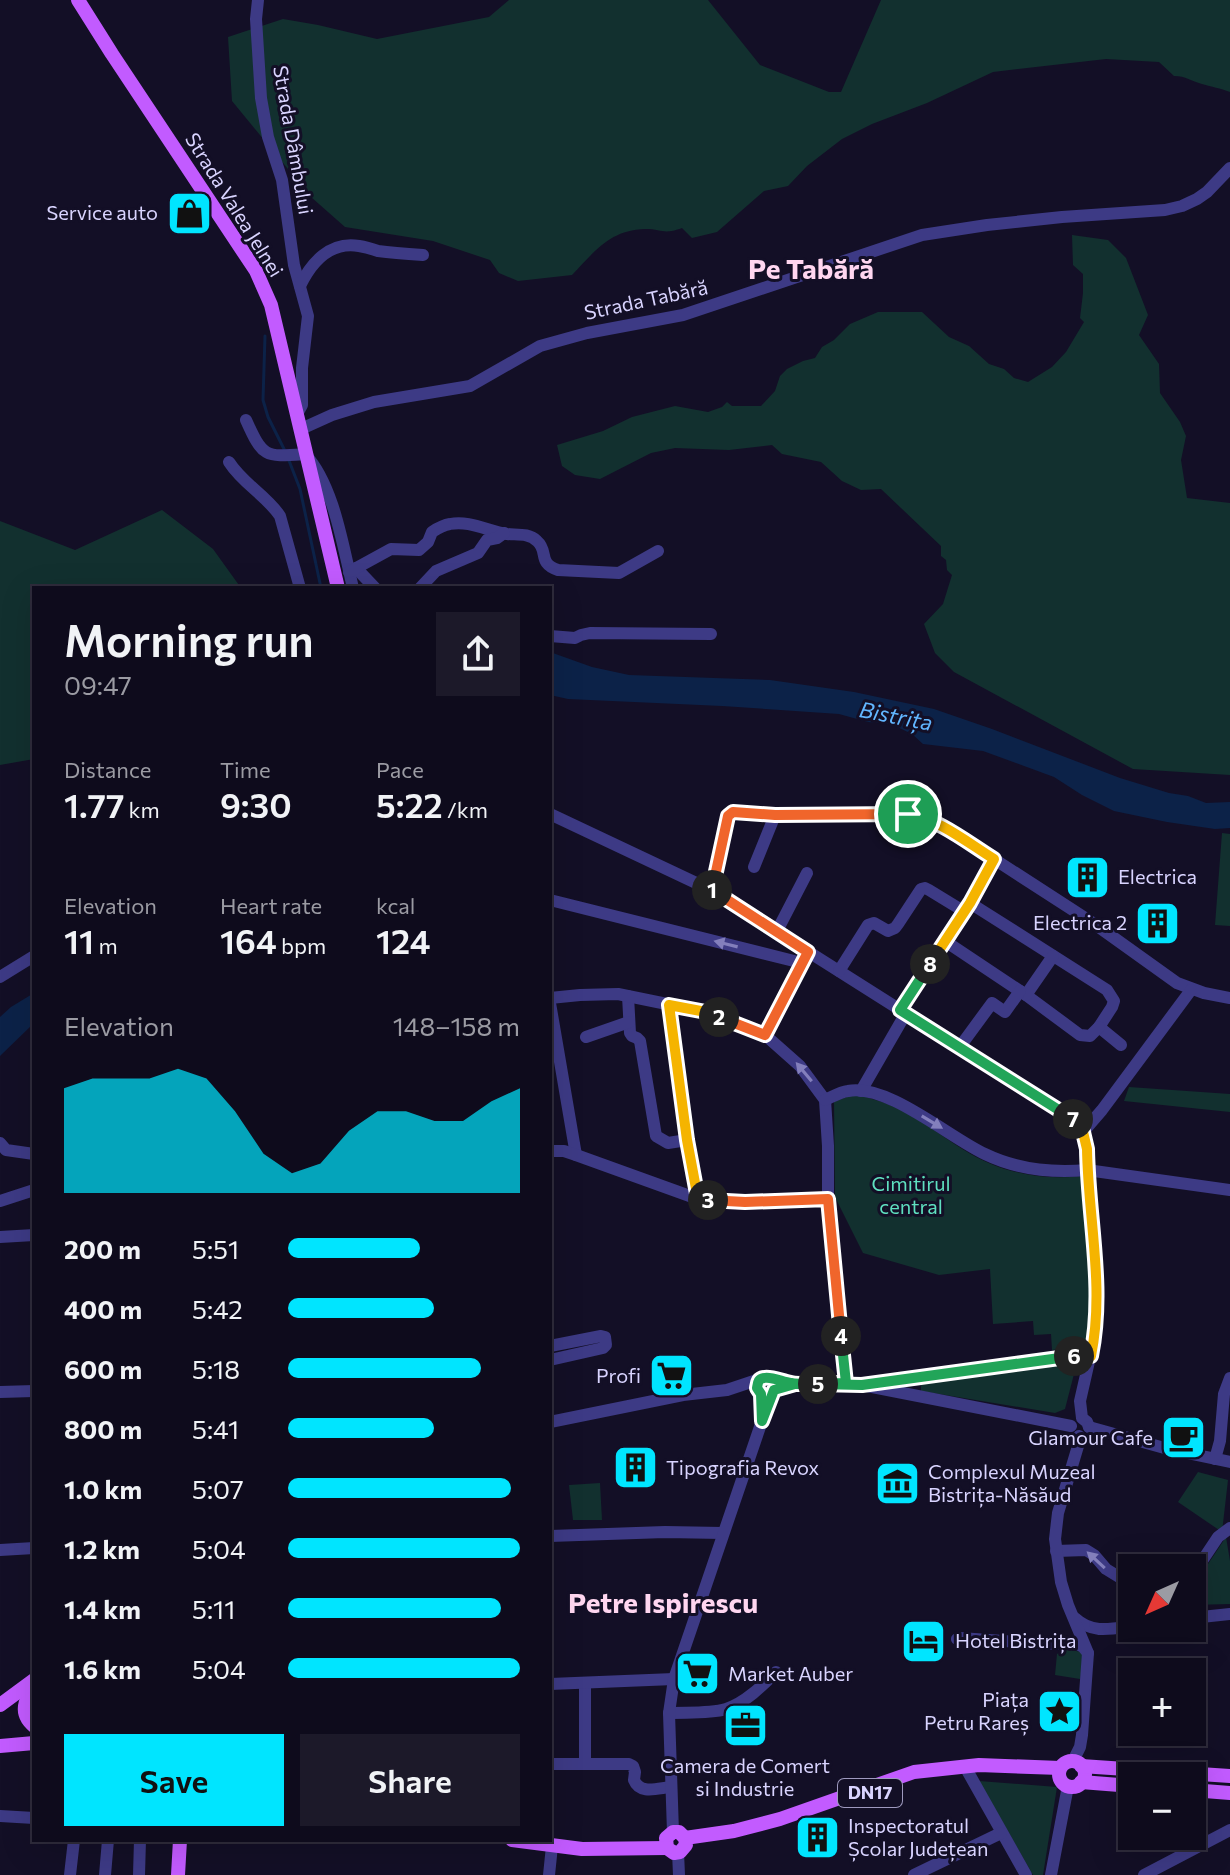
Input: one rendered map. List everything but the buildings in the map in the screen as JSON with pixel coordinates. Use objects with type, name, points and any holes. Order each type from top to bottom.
[{"type":"main road","name":"Strada Valea Jelnei","points":[[78,0],[256,271],[271,305],[301,429],[298,454],[337,586]]},
{"type":"main road","points":[[0,1705],[32,1683]]},
{"type":"main road","points":[[32,1687],[24,1707],[32,1725]]},
{"type":"main road","points":[[0,1737],[32,1734]]},
{"type":"main road","points":[[0,1746],[32,1743]]},
{"type":"main road","name":"DN17","points":[[676,1842],[780,1819],[914,1772],[979,1765],[1071,1773],[1118,1783]]},
{"type":"main road","name":"DN17","points":[[551,1842],[676,1842],[735,1836],[782,1825],[915,1778],[968,1772],[1230,1776]]},
{"type":"main road","points":[[1206,1791],[1230,1793]]},
{"type":"main road","points":[[178,1875],[180,1842]]},
{"type":"street","name":"Strada Dâmbului","points":[[258,0],[256,19],[261,98],[268,137],[282,180],[294,265],[308,316],[302,368],[302,405],[297,414]]},
{"type":"street","name":"Strada Tabără","points":[[301,429],[374,402],[470,386],[540,346],[587,333],[683,315],[922,235],[987,225],[1182,206],[1207,192],[1230,168]]},
{"type":"street","points":[[300,286],[317,259],[344,246],[358,245],[423,255]]},
{"type":"street","points":[[246,420],[261,448],[271,455],[298,454],[316,465],[353,570],[353,586]]},
{"type":"street","points":[[229,462],[237,474],[280,516],[299,586]]},
{"type":"street","points":[[353,570],[391,549],[419,550],[428,542],[432,532],[447,524],[459,523],[535,538],[542,546],[545,562],[558,570],[619,573],[658,551]]},
{"type":"street","points":[[422,586],[436,571],[478,553],[487,540],[504,533]]},
{"type":"street","points":[[353,570],[373,586]]},
{"type":"street","points":[[552,636],[575,638],[590,633],[711,634]]},
{"type":"street","points":[[711,890],[730,814],[915,815],[994,859],[1096,925],[1177,983],[1191,990],[1230,998]]},
{"type":"street","points":[[552,815],[711,890],[777,931],[805,957]]},
{"type":"street","points":[[754,867],[775,815]]},
{"type":"street","points":[[861,1091],[903,1012],[994,859]]},
{"type":"street","points":[[777,931],[807,873]]},
{"type":"street","points":[[839,971],[868,925],[874,923],[888,931],[895,928],[921,889],[925,888],[968,907],[1107,990],[1114,1001],[1112,1007],[1094,1034],[1080,1035],[945,941]]},
{"type":"street","points":[[552,900],[805,957],[839,971],[1063,1112],[1083,1132],[1096,1261],[1096,1316],[1091,1356],[1080,1401],[1078,1446],[1058,1513],[1055,1539],[1061,1582],[1088,1653],[1082,1735],[1071,1773],[1051,1875]]},
{"type":"street","points":[[959,1048],[992,1003],[1005,1012],[1053,956]]},
{"type":"street","points":[[0,977],[32,957]]},
{"type":"street","points":[[765,1035],[805,957]]},
{"type":"street","points":[[1083,1132],[1191,990]]},
{"type":"street","points":[[552,1001],[580,995],[628,996],[706,1012],[765,1035],[800,1066],[825,1100],[828,1199],[846,1383]]},
{"type":"street","points":[[628,996],[630,1035],[640,1041],[656,1136],[668,1143],[687,1140]]},
{"type":"street","points":[[669,1005],[698,1199]]},
{"type":"street","points":[[586,1037],[629,1022]]},
{"type":"street","points":[[1099,1027],[1121,1045]]},
{"type":"street","points":[[552,1028],[554,1055],[576,1155]]},
{"type":"street","points":[[825,1100],[849,1091],[861,1091],[895,1101],[987,1155],[1012,1164],[1067,1172],[1087,1170],[1230,1190]]},
{"type":"street","points":[[0,1143],[6,1150],[32,1154]]},
{"type":"street","points":[[552,1151],[564,1151],[698,1199],[745,1202],[828,1199]]},
{"type":"street","points":[[0,1201],[32,1191]]},
{"type":"street","points":[[0,1237],[32,1235]]},
{"type":"street","points":[[552,1346],[601,1336],[605,1337],[606,1342],[603,1348],[552,1360]]},
{"type":"street","points":[[862,1385],[1063,1356],[1091,1356]]},
{"type":"street","points":[[1215,1459],[1220,1441],[1224,1394],[1230,1378]]},
{"type":"street","points":[[552,1422],[683,1395],[795,1384],[846,1383],[1080,1427],[1230,1462]]},
{"type":"street","points":[[679,1875],[671,1787],[669,1713],[674,1679],[762,1421],[766,1388]]},
{"type":"street","points":[[0,1392],[32,1391]]},
{"type":"street","points":[[1206,1555],[1218,1537],[1230,1529]]},
{"type":"street","points":[[552,1536],[723,1533]]},
{"type":"street","points":[[0,1550],[32,1548]]},
{"type":"street","points":[[1056,1551],[1086,1550],[1118,1576]]},
{"type":"street","points":[[1206,1617],[1230,1614]]},
{"type":"street","points":[[1073,1615],[1086,1627],[1116,1629]]},
{"type":"street","points":[[1088,1653],[1099,1638],[1116,1629]]},
{"type":"street","points":[[957,1639],[1075,1643],[1088,1653]]},
{"type":"street","points":[[669,1713],[723,1710],[737,1705],[776,1672]]},
{"type":"street","points":[[552,1684],[674,1679]]},
{"type":"street","points":[[585,1683],[585,1763]]},
{"type":"street","points":[[0,1746],[0,1756]]},
{"type":"street","points":[[552,1764],[629,1764],[633,1766],[634,1780],[639,1788],[671,1787]]},
{"type":"street","points":[[968,1772],[1026,1875]]},
{"type":"street","points":[[0,1816],[32,1818]]},
{"type":"street","points":[[1148,1874],[1230,1830]]},
{"type":"street","points":[[914,1875],[1001,1833]]},
{"type":"street","points":[[70,1875],[74,1842]]},
{"type":"street","points":[[105,1875],[108,1842]]},
{"type":"street","points":[[139,1875],[140,1842]]},
{"type":"street","points":[[549,1875],[551,1842]]},
{"type":"green space","points":[[509,0],[708,0],[760,65],[829,92],[841,92],[881,0],[1230,0],[1230,92],[1174,76],[1159,62],[1106,59],[993,72],[842,139],[807,166],[788,186],[764,191],[717,232],[692,238],[682,228],[633,230],[604,243],[572,275],[518,281],[499,273],[490,260],[433,241],[345,227],[311,197],[232,101],[228,37],[283,19],[377,39],[489,17]]},
{"type":"green space","points":[[1072,235],[1108,240],[1126,258],[1148,315],[1139,335],[1159,364],[1160,393],[1186,436],[1181,460],[1187,498],[1230,503],[1230,775],[1133,769],[954,672],[935,653],[924,624],[943,604],[952,575],[941,556],[941,546],[881,489],[861,490],[842,481],[821,462],[782,454],[772,445],[729,450],[675,448],[651,453],[600,479],[575,475],[562,466],[557,445],[603,431],[632,417],[675,406],[708,412],[727,402],[732,406],[761,406],[775,391],[780,376],[787,369],[815,358],[822,347],[850,324],[878,312],[922,312],[949,337],[969,346],[989,364],[1028,382],[1052,367],[1066,352],[1084,322],[1080,318],[1083,274],[1073,265]]},
{"type":"green space","points":[[162,510],[213,549],[240,586],[32,586],[32,759],[0,765],[0,521],[75,550]]},
{"type":"green space","points":[[1222,833],[1230,834],[1230,926],[1215,925]]},
{"type":"green space","points":[[1129,1087],[1230,1094],[1230,1112],[1124,1101]]},
{"type":"green space","name":"Cimitirul central","points":[[861,1095],[900,1109],[991,1164],[1036,1176],[1082,1176],[1089,1263],[1089,1345],[1052,1350],[1051,1334],[1034,1335],[1033,1321],[993,1324],[990,1269],[939,1275],[863,1253],[835,1197],[834,1102]]},
{"type":"green space","points":[[1070,1363],[1075,1370],[1065,1409],[1055,1413],[921,1391],[921,1380]]},
{"type":"green space","points":[[1198,1472],[1228,1480],[1222,1532],[1178,1502]]},
{"type":"green space","points":[[600,1483],[602,1520],[573,1520],[569,1485]]},
{"type":"green space","points":[[1226,1537],[1230,1561],[1230,1604],[1206,1605],[1206,1567]]},
{"type":"green space","points":[[1066,1649],[1081,1652],[1084,1659],[1080,1679],[1055,1675],[1057,1654]]},
{"type":"green space","points":[[979,1781],[1057,1787],[1043,1875],[1033,1875]]},
{"type":"water","name":"Bistrița","points":[[552,653],[592,667],[629,675],[770,680],[854,692],[934,709],[1169,793],[1206,803],[1230,802],[1230,828],[1215,829],[1167,822],[1114,811],[1054,777],[983,751],[923,744],[912,734],[891,724],[839,714],[568,699],[552,695]]},
{"type":"water","points":[[32,994],[32,1025],[0,1056],[0,1017]]},
{"type":"waterway","points":[[265,336],[263,400],[285,451]]},
{"type":"waterway","points":[[288,458],[300,489],[321,586]]},
{"type":"place","name":"Service auto","points":[[189,213]]},
{"type":"place","name":"Electrica","points":[[1087,877]]},
{"type":"place","name":"Electrica 2","points":[[1158,923]]},
{"type":"place","name":"Profi","points":[[672,1376]]},
{"type":"place","name":"Glamour Cafe","points":[[1184,1438]]},
{"type":"place","name":"Tipografia Revox","points":[[635,1468]]},
{"type":"place","name":"Complexul Muzeal Bistrița-Năsăud","points":[[897,1484]]},
{"type":"place","name":"Hotel Bistrița","points":[[924,1641]]},
{"type":"place","name":"Market Auber","points":[[697,1674]]},
{"type":"place","name":"Piața Petru Rareș","points":[[1060,1712]]},
{"type":"place","name":"Camera de Comert si Industrie","points":[[745,1726]]},
{"type":"place","name":"Inspectoratul Școlar Județean","points":[[817,1838]]},
{"type":"district","name":"Pe Tabără","points":[[811,269]]},
{"type":"district","name":"Petre Ispirescu","points":[[663,1603]]},
{"type":"route","points":[[908,814],[730,814],[711,890],[808,952],[765,1035],[706,1012],[669,1005],[698,1199],[727,1202],[828,1199],[846,1383],[795,1384],[774,1390],[762,1421],[761,1394],[757,1385],[766,1377],[795,1384],[862,1385],[1063,1356],[1091,1356],[1096,1316],[1096,1261],[1083,1132],[1063,1112],[900,1010],[970,903],[994,859],[943,828],[908,814]]}]
